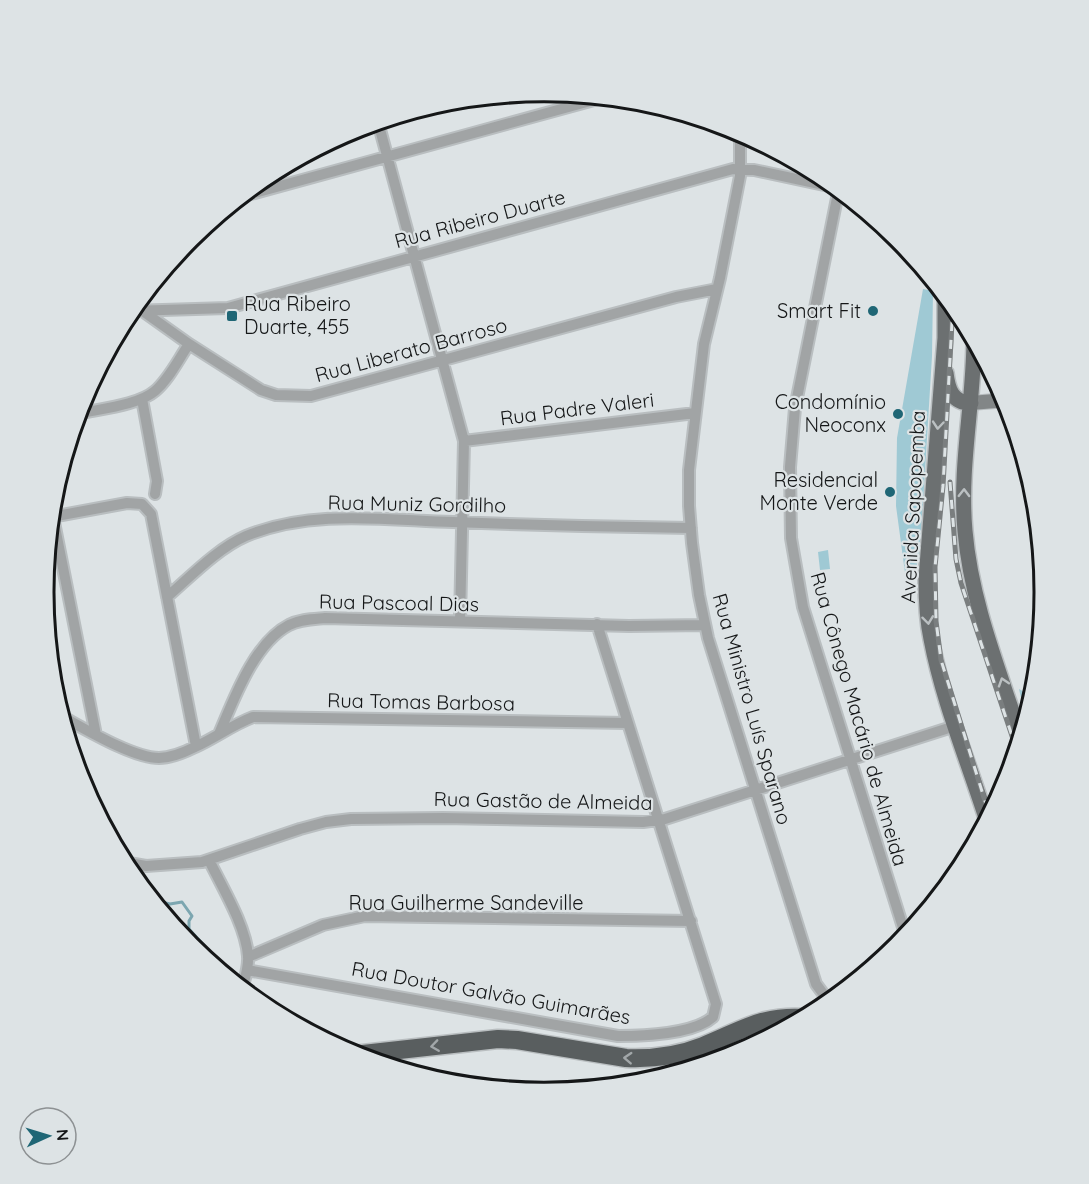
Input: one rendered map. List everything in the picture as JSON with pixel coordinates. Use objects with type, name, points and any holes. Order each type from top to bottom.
[{"type":"highway","points":[[382,1054],[498,1039],[517,1040],[626,1058],[652,1058],[671,1056],[703,1047],[746,1026],[770,1019],[787,1019]]},
{"type":"main road","name":"Avenida Sapopemba","points":[[945,308],[944,346],[926,579],[930,639],[955,726],[983,810]]},
{"type":"main road","points":[[944,346],[951,393],[960,402],[970,403]]},
{"type":"main road","points":[[973,354],[964,488],[968,557],[976,596],[1017,724]]},
{"type":"street","points":[[264,190],[582,103]]},
{"type":"street","points":[[380,130],[464,441],[460,621]]},
{"type":"street","name":"Rua Ministro Luís Sparano","points":[[740,143],[740,169],[735,204],[704,344],[695,413],[689,470],[691,528],[705,626],[816,984],[824,995]]},
{"type":"street","name":"Rua Ribeiro Duarte","points":[[145,308],[228,308],[733,169],[754,170],[816,183]]},
{"type":"street","name":"Rua Cônego Macário de Almeida","points":[[836,198],[795,408],[790,467],[791,538],[803,607],[903,926]]},
{"type":"street","name":"Rua Liberato Barroso","points":[[143,311],[189,344],[261,390],[293,397],[311,396],[676,297],[717,289]]},
{"type":"street","points":[[88,412],[142,399],[153,393],[163,383],[189,344]]},
{"type":"street","points":[[142,399],[157,481],[155,494]]},
{"type":"street","points":[[970,403],[996,401]]},
{"type":"street","name":"Rua Padre Valeri","points":[[464,441],[695,413]]},
{"type":"street","points":[[60,516],[127,503],[142,504],[151,514],[196,746]]},
{"type":"street","name":"Rua Muniz Gordilho","points":[[166,597],[224,549],[244,537],[283,523],[300,520],[361,519],[691,528]]},
{"type":"street","points":[[57,541],[96,735]]},
{"type":"street","name":"Rua Pascoal Dias","points":[[219,734],[233,700],[259,653],[278,632],[303,620],[326,618],[705,626]]},
{"type":"street","points":[[597,624],[691,921]]},
{"type":"street","name":"Rua Tomas Barbosa","points":[[219,734],[253,717],[270,716],[627,723]]},
{"type":"street","points":[[72,722],[139,754],[159,758],[174,755],[219,734]]},
{"type":"street","name":"Rua Gastão de Almeida","points":[[137,864],[146,866],[209,860],[326,822],[351,819],[432,818],[643,822],[659,820],[955,726]]},
{"type":"street","points":[[209,860],[231,904],[245,941],[248,957],[244,980]]},
{"type":"street","name":"Rua Guilherme Sandeville","points":[[248,957],[323,925],[365,916],[691,921]]},
{"type":"street","name":"Rua Doutor Galvão Guimarães","points":[[247,970],[618,1036],[650,1036],[703,1023],[713,1017],[716,1004],[691,921]]},
{"type":"shaded area","points":[[923,289],[932,291],[932,356],[921,537],[915,578],[906,580],[896,506],[897,438]]},
{"type":"shaded area","points":[[828,550],[830,569],[820,570],[818,552]]},
{"type":"shaded area","points":[[1019,689],[1025,692],[1022,703]]},
{"type":"waterway","points":[[165,903],[182,902],[192,916],[189,929],[199,940]]},
{"type":"railway","points":[[952,319],[943,486],[935,567],[936,621],[941,660],[986,805]]},
{"type":"railway","points":[[950,482],[956,559],[961,583],[1013,738]]},
{"type":"place","name":"Smart Fit","points":[[873,311]]},
{"type":"place","name":"Rua Ribeiro Duarte, 455","points":[[232,316]]},
{"type":"place","name":"Condomínio Neoconx","points":[[898,414]]},
{"type":"place","name":"Residencial Monte Verde","points":[[890,492]]}]
